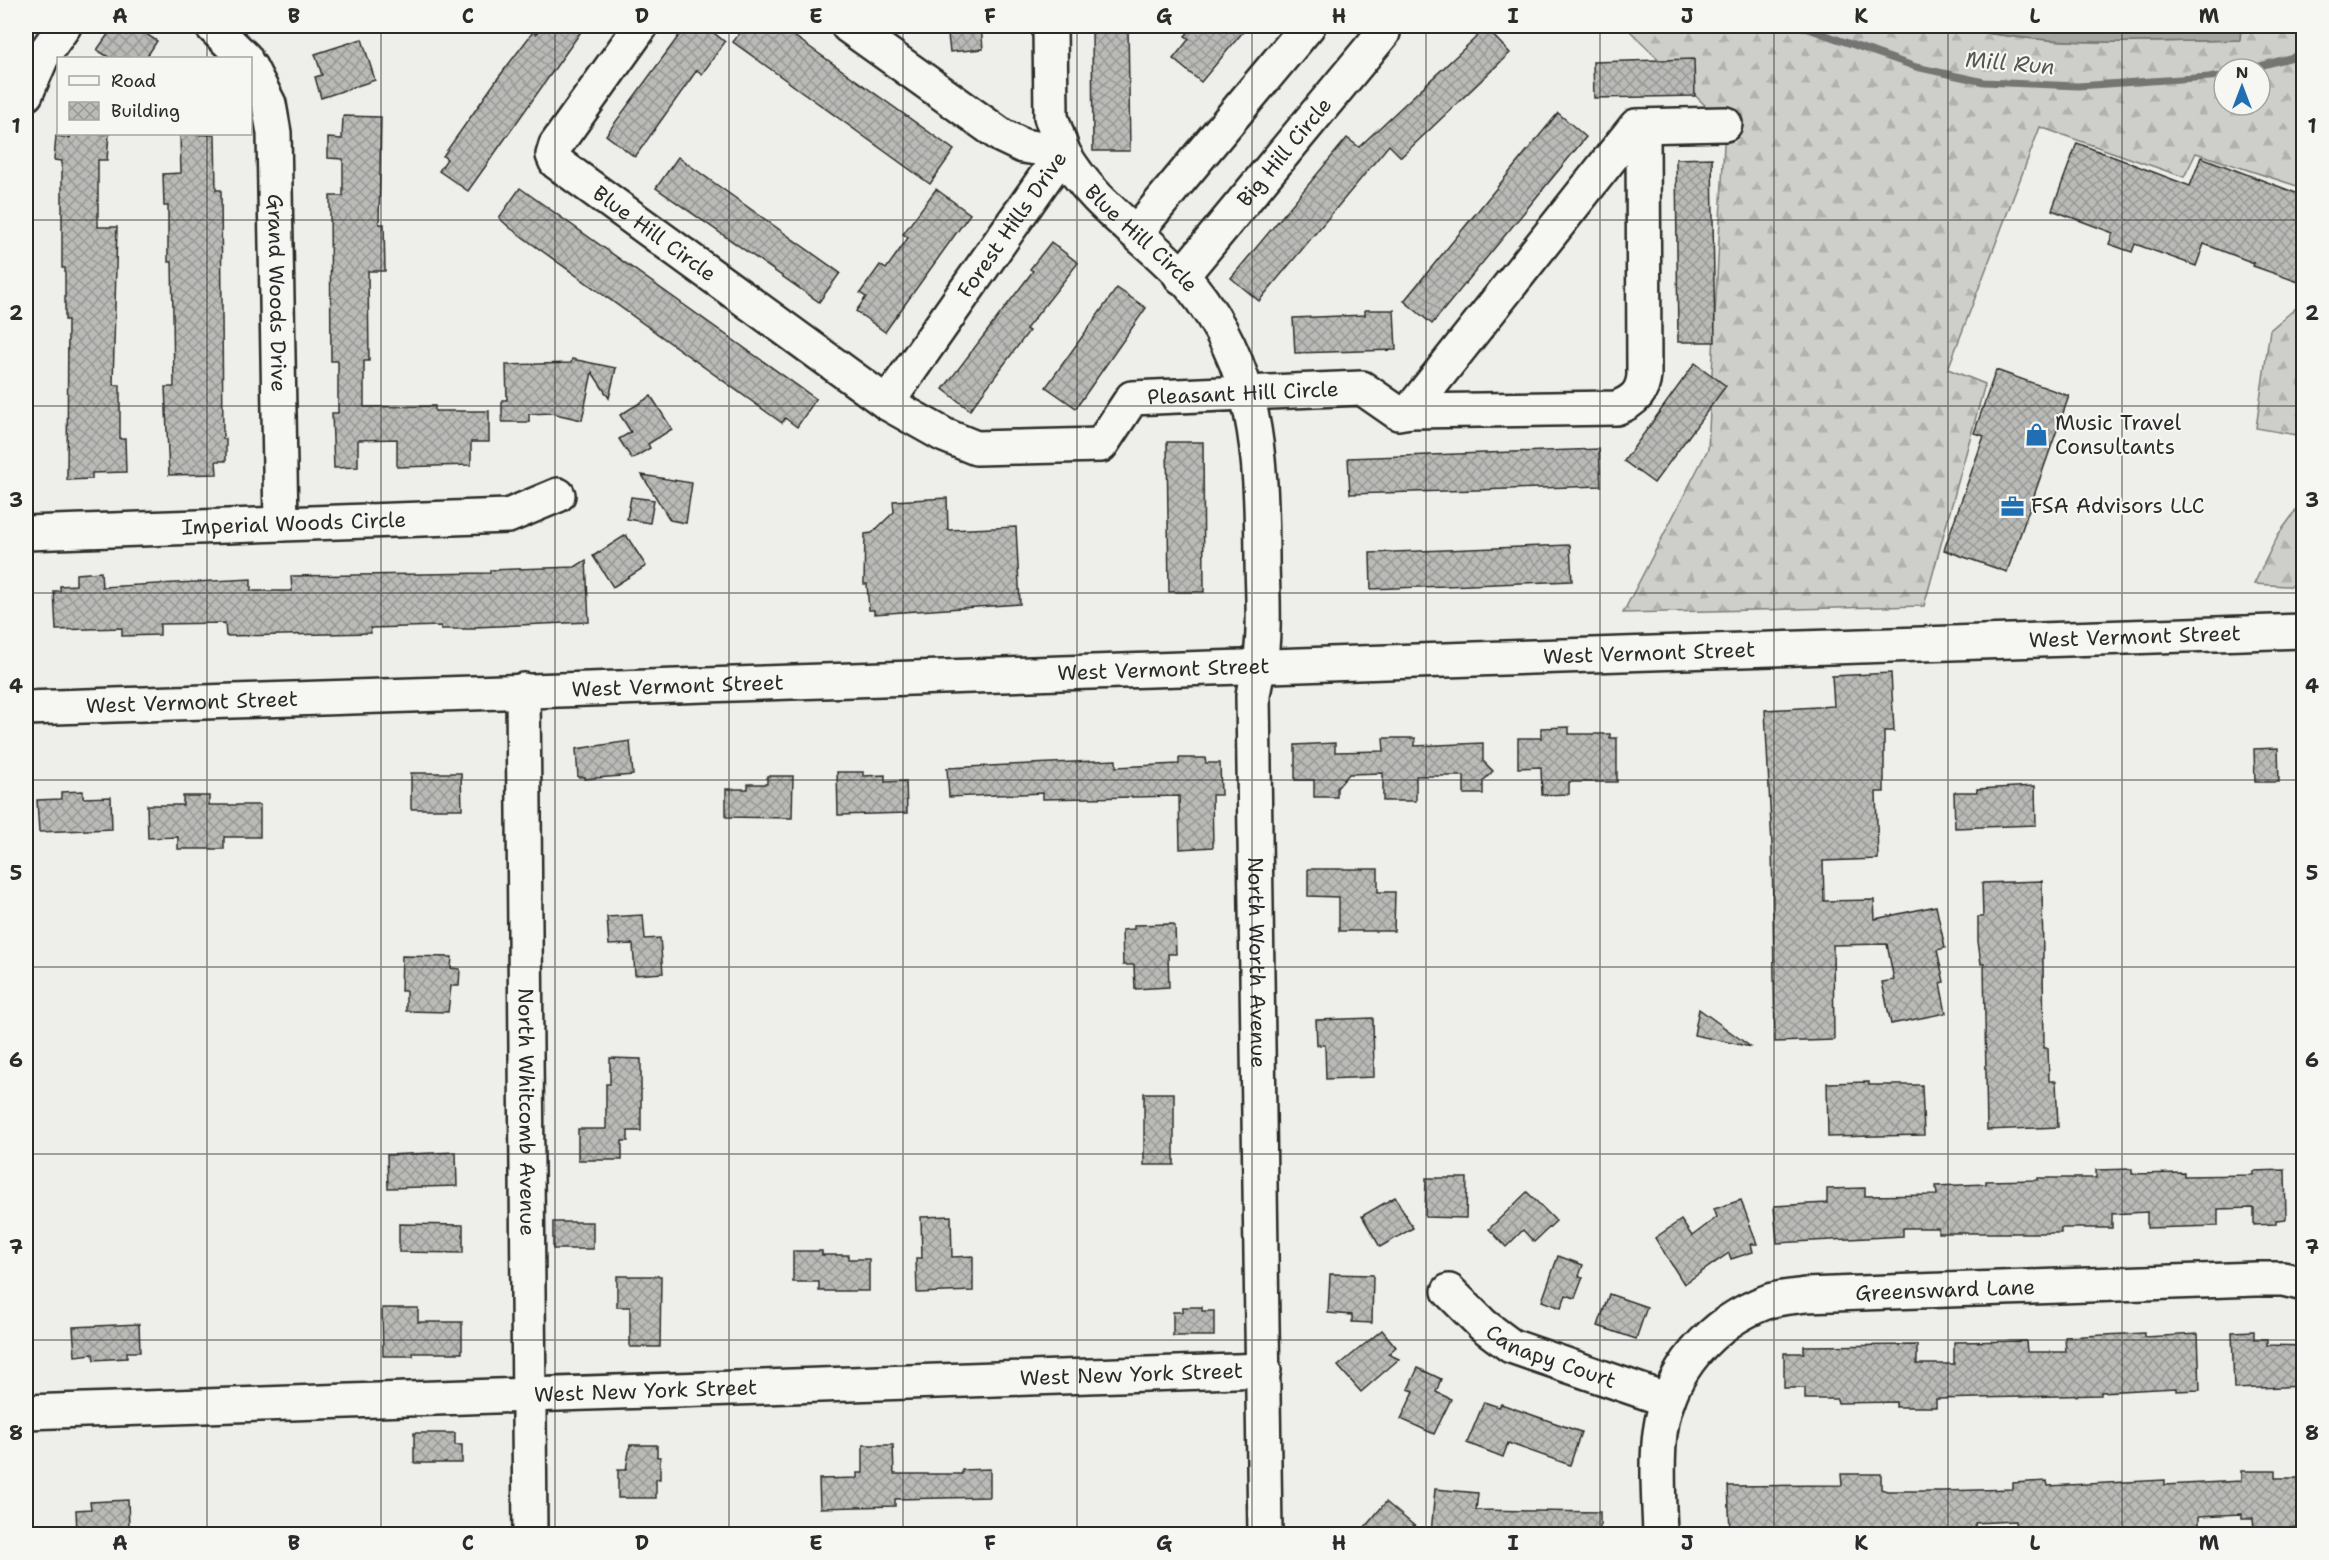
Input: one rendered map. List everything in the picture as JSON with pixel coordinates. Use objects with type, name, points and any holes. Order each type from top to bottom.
[{"type":"street","points":[[26,93],[42,57],[64,26]]},
{"type":"street","points":[[213,26],[243,57]]},
{"type":"street","name":"Blue Hill Circle","points":[[640,26],[556,145],[553,155],[556,162],[887,403]]},
{"type":"street","points":[[848,26],[1002,136],[1023,147],[1063,152]]},
{"type":"street","name":"Forest Hills Drive","points":[[887,403],[1063,152],[1051,117],[1050,26]]},
{"type":"street","points":[[1137,231],[1308,26]]},
{"type":"street","name":"Big Hill Circle","points":[[1181,277],[1383,33],[1384,26]]},
{"type":"street","name":"Grand Woods Drive","points":[[252,71],[269,104],[274,133],[281,524]]},
{"type":"street","points":[[1410,411],[1636,126],[1725,124]]},
{"type":"street","name":"Pleasant Hill Circle","points":[[887,403],[944,435],[976,448],[1101,445],[1132,398],[1362,388],[1398,413],[1616,408],[1634,399],[1640,391],[1644,375],[1643,126]]},
{"type":"street","name":"Blue Hill Circle","points":[[1063,152],[1091,193],[1137,231],[1203,302],[1226,336],[1247,394]]},
{"type":"street","name":"North Worth Avenue","points":[[1247,394],[1258,441],[1261,478],[1262,645],[1253,696],[1265,1534]]},
{"type":"street","name":"Imperial Woods Circle","points":[[26,533],[508,516],[558,495]]},
{"type":"street","name":"West Vermont Street","points":[[26,708],[2304,631]]},
{"type":"street","name":"North Whitcomb Avenue","points":[[523,690],[530,1534]]},
{"type":"street","name":"Greensward Lane","points":[[1660,1534],[1660,1436],[1668,1400],[1687,1361],[1720,1327],[1755,1306],[1790,1296],[2256,1279],[2283,1280],[2304,1284]]},
{"type":"street","name":"Canapy Court","points":[[1449,1291],[1483,1326],[1511,1346],[1668,1400]]},
{"type":"street","name":"West New York Street","points":[[26,1412],[1264,1370]]},
{"type":"green space","points":[[1625,26],[1952,26],[2022,38],[2132,42],[2240,40],[2241,26],[2303,26],[2303,188],[2196,153],[2184,177],[2040,127],[1948,369],[1985,384],[1924,606],[1623,613],[1708,449],[1725,125]]},
{"type":"green space","points":[[2303,302],[2303,436],[2256,428],[2270,330]]},
{"type":"green space","points":[[2303,501],[2303,587],[2254,584],[2278,535]]},
{"type":"shaded area","points":[[1952,26],[2241,26],[2240,40],[2095,42],[2022,38]]},
{"type":"building","points":[[542,26],[585,26],[468,191],[439,171],[447,159],[443,156],[533,32],[536,34]]},
{"type":"building","points":[[686,26],[705,26],[725,42],[702,74],[697,70],[635,157],[606,135]]},
{"type":"building","points":[[745,26],[780,26],[954,150],[930,184],[733,42]]},
{"type":"building","points":[[947,26],[981,26],[983,49],[950,52]]},
{"type":"building","points":[[1092,26],[1128,26],[1130,151],[1093,151]]},
{"type":"building","points":[[1194,26],[1248,26],[1201,82],[1173,59],[1189,39],[1185,36]]},
{"type":"building","points":[[113,27],[127,35],[129,32],[133,34],[137,28],[157,41],[147,57],[108,57],[97,50]]},
{"type":"building","points":[[1486,28],[1510,53],[1401,157],[1389,145],[1259,301],[1231,278],[1347,138],[1359,147]]},
{"type":"building","points":[[362,39],[375,80],[321,98],[315,77],[322,75],[315,54]]},
{"type":"building","points":[[1694,59],[1695,96],[1594,98],[1593,62]]},
{"type":"building","points":[[1558,113],[1586,137],[1432,324],[1404,301]]},
{"type":"building","points":[[343,116],[381,117],[379,224],[384,224],[385,271],[368,271],[369,361],[364,361],[364,407],[435,406],[435,411],[489,411],[489,442],[471,442],[471,465],[397,467],[397,439],[358,440],[358,467],[334,468],[332,413],[338,413],[338,361],[331,361],[330,196],[343,196],[343,159],[328,158],[328,138],[342,139]]},
{"type":"building","points":[[70,135],[109,135],[107,160],[98,160],[98,227],[117,227],[113,385],[120,385],[120,439],[125,439],[126,472],[92,473],[92,479],[67,480],[68,320],[65,320],[65,268],[62,268],[62,161],[54,160],[56,136],[70,138]]},
{"type":"building","points":[[180,135],[215,135],[216,190],[221,190],[223,439],[226,439],[226,461],[216,461],[217,474],[169,475],[165,387],[174,387],[172,262],[168,262],[168,206],[164,206],[163,174],[181,173]]},
{"type":"building","points":[[2077,143],[2190,186],[2201,157],[2304,196],[2304,284],[2253,266],[2254,263],[2204,244],[2196,266],[2135,244],[2132,252],[2109,244],[2113,233],[2052,210]]},
{"type":"building","points":[[678,157],[840,273],[819,302],[656,188]]},
{"type":"building","points":[[1712,158],[1715,342],[1678,342],[1676,159]]},
{"type":"building","points":[[520,188],[816,399],[797,427],[785,418],[782,423],[510,228],[499,218]]},
{"type":"building","points":[[936,189],[970,214],[885,332],[856,311],[866,297],[860,293],[880,265],[886,269],[908,238],[903,234]]},
{"type":"building","points":[[1051,242],[1078,263],[1026,329],[1029,331],[970,410],[943,389],[1033,271],[1030,269]]},
{"type":"building","points":[[1117,288],[1146,308],[1076,408],[1046,387]]},
{"type":"building","points":[[1365,310],[1394,310],[1396,350],[1295,353],[1293,318],[1365,315]]},
{"type":"building","points":[[572,359],[616,368],[609,398],[592,372],[582,420],[551,413],[529,414],[529,422],[502,422],[502,400],[507,400],[506,365],[571,363]]},
{"type":"building","points":[[1695,363],[1726,386],[1654,483],[1624,461]]},
{"type":"building","points":[[1996,370],[2069,396],[2007,572],[1944,550],[1984,436],[1974,433]]},
{"type":"building","points":[[651,396],[672,429],[648,444],[650,448],[632,459],[619,439],[631,432],[620,415]]},
{"type":"building","points":[[1167,442],[1203,442],[1204,592],[1169,592]]},
{"type":"building","points":[[1599,449],[1601,486],[1350,494],[1348,458]]},
{"type":"building","points":[[642,475],[692,483],[686,523],[670,520]]},
{"type":"building","points":[[631,497],[654,500],[650,523],[627,519]]},
{"type":"building","points":[[947,498],[948,530],[1016,527],[1020,604],[874,614],[874,610],[869,610],[867,584],[864,584],[865,534],[872,533],[894,512],[893,501]]},
{"type":"building","points":[[626,535],[646,566],[613,587],[593,556]]},
{"type":"building","points":[[1570,545],[1572,581],[1371,589],[1370,553]]},
{"type":"building","points":[[586,560],[589,622],[475,627],[475,629],[441,629],[441,626],[370,628],[371,633],[226,636],[225,623],[160,624],[160,635],[122,636],[122,628],[56,630],[54,591],[60,591],[60,586],[76,585],[76,574],[101,572],[102,587],[251,579],[251,591],[292,591],[291,576],[490,573],[490,570],[575,567]]},
{"type":"building","points":[[1891,673],[1894,731],[1884,731],[1884,792],[1876,792],[1878,859],[1823,861],[1824,901],[1874,900],[1875,919],[1936,906],[1945,948],[1937,950],[1944,982],[1940,983],[1946,1013],[1891,1024],[1882,982],[1894,980],[1887,944],[1833,945],[1834,1040],[1775,1042],[1772,845],[1765,710],[1834,706],[1832,676]]},
{"type":"building","points":[[1569,727],[1569,734],[1610,734],[1610,738],[1617,738],[1617,782],[1569,782],[1569,794],[1542,795],[1541,767],[1518,768],[1518,738],[1541,738],[1541,728]]},
{"type":"building","points":[[1383,738],[1415,738],[1415,746],[1483,743],[1483,761],[1493,771],[1483,781],[1483,794],[1464,794],[1464,776],[1416,776],[1416,801],[1383,801],[1383,773],[1349,774],[1337,788],[1337,797],[1314,797],[1314,780],[1295,780],[1295,745],[1335,743],[1335,752],[1384,751]]},
{"type":"building","points":[[630,741],[633,775],[585,779],[585,777],[578,777],[576,749]]},
{"type":"building","points":[[2278,748],[2279,782],[2255,782],[2254,749]]},
{"type":"building","points":[[1179,758],[1205,758],[1206,763],[1220,763],[1221,795],[1212,795],[1213,847],[1180,849],[1179,796],[1043,799],[1043,793],[949,797],[947,768],[1116,760],[1116,767],[1179,764]]},
{"type":"building","points":[[837,772],[863,772],[863,776],[885,775],[885,782],[906,781],[907,813],[838,815]]},
{"type":"building","points":[[411,773],[461,773],[462,809],[411,809]]},
{"type":"building","points":[[767,776],[793,776],[792,818],[726,817],[726,789],[748,789],[748,784],[767,784]]},
{"type":"building","points":[[2035,786],[2036,825],[1955,828],[1954,792]]},
{"type":"building","points":[[83,791],[83,798],[111,797],[112,829],[39,832],[37,800],[61,799],[61,792]]},
{"type":"building","points":[[183,796],[209,796],[209,805],[260,805],[260,837],[224,837],[224,849],[178,849],[178,837],[148,838],[147,805],[183,805]]},
{"type":"building","points":[[1308,869],[1378,869],[1378,892],[1395,892],[1394,931],[1339,931],[1339,897],[1308,896]]},
{"type":"building","points":[[2042,881],[2044,1048],[2048,1048],[2049,1081],[2056,1081],[2058,1127],[1987,1130],[1984,964],[1981,964],[1978,941],[1978,917],[1983,917],[1982,883]]},
{"type":"building","points":[[643,915],[645,939],[660,938],[663,973],[635,975],[633,944],[609,945],[607,917]]},
{"type":"building","points":[[1172,924],[1175,926],[1176,954],[1168,954],[1169,987],[1135,989],[1134,965],[1123,965],[1122,930],[1134,929],[1134,925]]},
{"type":"building","points":[[402,956],[452,957],[451,968],[460,969],[459,986],[451,986],[448,1012],[406,1011],[406,991],[401,991]]},
{"type":"building","points":[[1699,1009],[1751,1047],[1694,1035]]},
{"type":"building","points":[[1373,1018],[1374,1077],[1326,1079],[1325,1045],[1317,1045],[1316,1020]]},
{"type":"building","points":[[610,1058],[641,1059],[641,1131],[628,1131],[628,1141],[622,1141],[622,1160],[578,1160],[578,1129],[606,1129],[606,1084],[610,1084]]},
{"type":"building","points":[[1869,1082],[1869,1085],[1922,1085],[1924,1135],[1828,1137],[1827,1083]]},
{"type":"building","points":[[1144,1093],[1174,1093],[1174,1165],[1144,1165]]},
{"type":"building","points":[[456,1152],[457,1186],[388,1188],[387,1155]]},
{"type":"building","points":[[2132,1169],[2132,1174],[2184,1173],[2184,1176],[2253,1175],[2253,1171],[2285,1170],[2286,1219],[2276,1220],[2276,1224],[2254,1225],[2254,1208],[2218,1209],[2218,1226],[2147,1228],[2147,1212],[2112,1214],[2112,1228],[2061,1228],[2061,1233],[1938,1233],[1938,1228],[1903,1228],[1903,1236],[1777,1243],[1774,1206],[1827,1203],[1827,1189],[1865,1188],[1865,1196],[1937,1195],[1936,1186],[1986,1184],[1986,1181],[2038,1180],[2038,1178],[2096,1178],[2096,1170]]},
{"type":"building","points":[[1426,1178],[1467,1178],[1466,1218],[1425,1217]]},
{"type":"building","points":[[1527,1192],[1556,1221],[1534,1242],[1523,1230],[1506,1247],[1489,1229]]},
{"type":"building","points":[[1395,1197],[1413,1228],[1380,1247],[1362,1216]]},
{"type":"building","points":[[1741,1200],[1757,1244],[1751,1244],[1753,1252],[1731,1259],[1729,1253],[1684,1284],[1655,1238],[1681,1220],[1692,1236],[1717,1217],[1714,1209]]},
{"type":"building","points":[[951,1216],[952,1257],[973,1256],[973,1291],[917,1293],[916,1258],[922,1258],[921,1217]]},
{"type":"building","points":[[553,1222],[593,1222],[593,1249],[553,1249]]},
{"type":"building","points":[[399,1224],[463,1225],[463,1253],[399,1252]]},
{"type":"building","points":[[793,1251],[822,1251],[822,1255],[849,1255],[849,1259],[869,1259],[869,1291],[819,1291],[819,1282],[793,1282]]},
{"type":"building","points":[[1558,1256],[1583,1265],[1579,1276],[1583,1277],[1575,1298],[1566,1295],[1561,1308],[1542,1301]]},
{"type":"building","points":[[1330,1274],[1373,1275],[1372,1323],[1352,1322],[1352,1315],[1328,1313]]},
{"type":"building","points":[[617,1276],[661,1276],[660,1347],[630,1347],[630,1307],[617,1307]]},
{"type":"building","points":[[1609,1294],[1647,1307],[1636,1339],[1598,1326]]},
{"type":"building","points":[[1183,1307],[1202,1307],[1202,1311],[1214,1311],[1214,1336],[1173,1336],[1173,1312],[1183,1312]]},
{"type":"building","points":[[382,1308],[418,1308],[418,1322],[462,1322],[462,1353],[413,1353],[413,1356],[383,1356]]},
{"type":"building","points":[[139,1324],[140,1352],[127,1352],[127,1358],[94,1360],[93,1354],[75,1356],[73,1327]]},
{"type":"building","points":[[1382,1330],[1396,1347],[1388,1354],[1399,1359],[1361,1392],[1338,1366]]},
{"type":"building","points":[[2254,1331],[2254,1339],[2267,1339],[2267,1345],[2304,1346],[2304,1386],[2234,1389],[2232,1332]]},
{"type":"building","points":[[2144,1333],[2144,1337],[2198,1334],[2200,1390],[2176,1391],[2176,1388],[2101,1392],[2101,1395],[1936,1399],[1936,1407],[1896,1407],[1896,1402],[1838,1403],[1837,1399],[1805,1399],[1805,1388],[1784,1388],[1784,1353],[1804,1353],[1804,1346],[1917,1345],[1917,1364],[1954,1364],[1954,1342],[2026,1341],[2027,1352],[2066,1352],[2065,1337]]},
{"type":"building","points":[[1418,1368],[1441,1379],[1436,1392],[1451,1399],[1434,1434],[1401,1419],[1414,1391],[1408,1389]]},
{"type":"building","points":[[1484,1402],[1499,1407],[1501,1404],[1581,1432],[1570,1465],[1508,1443],[1503,1457],[1467,1443]]},
{"type":"building","points":[[414,1433],[455,1433],[455,1445],[462,1445],[462,1463],[414,1463]]},
{"type":"building","points":[[630,1445],[657,1445],[657,1457],[660,1457],[660,1479],[656,1479],[656,1498],[618,1498],[618,1470],[626,1470]]},
{"type":"building","points":[[863,1445],[893,1445],[894,1474],[962,1474],[962,1470],[990,1469],[990,1497],[895,1499],[895,1506],[820,1508],[819,1479],[857,1478],[857,1473],[863,1473]]},
{"type":"building","points":[[2241,1471],[2275,1471],[2275,1478],[2304,1478],[2304,1527],[2254,1529],[2253,1518],[2242,1518],[2242,1514],[2199,1516],[2199,1531],[2132,1534],[2132,1531],[2035,1534],[2035,1529],[2016,1530],[2015,1521],[1975,1523],[1976,1534],[1902,1534],[1902,1530],[1866,1530],[1866,1534],[1735,1534],[1735,1530],[1730,1531],[1728,1486],[1842,1485],[1841,1474],[1881,1474],[1881,1489],[1887,1491],[2013,1489],[2013,1483],[2047,1481],[2048,1486],[2165,1480],[2165,1485],[2241,1481]]},
{"type":"building","points":[[1435,1489],[1478,1493],[1476,1510],[1600,1512],[1600,1534],[1431,1534]]},
{"type":"building","points":[[128,1500],[129,1527],[77,1532],[76,1510],[91,1509],[90,1502]]},
{"type":"building","points":[[1386,1502],[1424,1534],[1359,1534]]},
{"type":"waterway","name":"Mill Run","points":[[1800,26],[1916,67],[1984,82],[2078,86],[2212,77]]},
{"type":"waterway","name":"Mill Run","points":[[2272,63],[2304,54]]},
{"type":"place","name":"Music Travel Consultants","points":[[2037,435]]},
{"type":"place","name":"FSA Advisors LLC","points":[[2013,506]]}]
